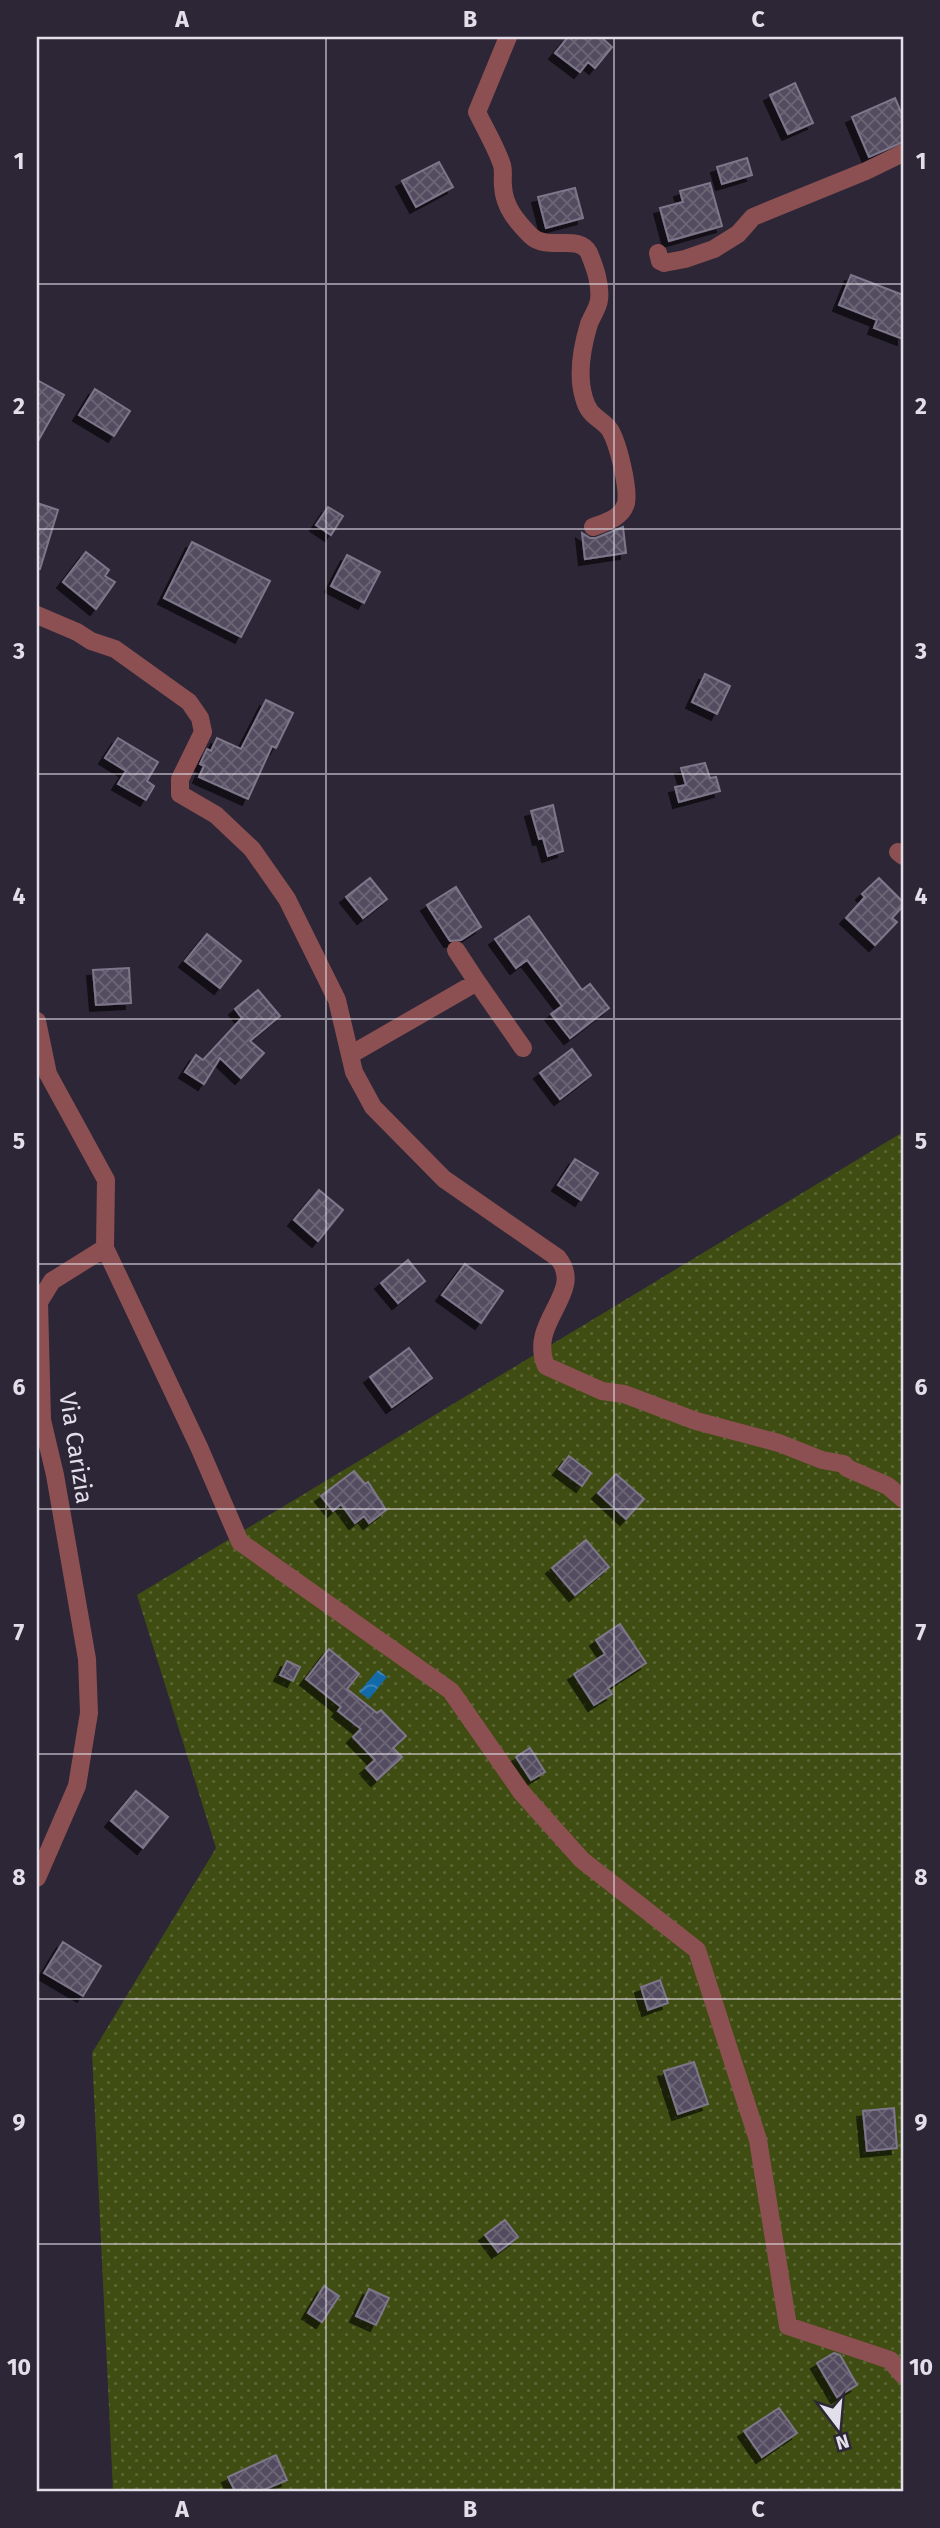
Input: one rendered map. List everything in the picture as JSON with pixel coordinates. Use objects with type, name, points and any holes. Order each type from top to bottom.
[{"type":"street","points":[[508,37],[477,112],[502,166],[503,196],[508,208],[533,239],[548,245],[578,244],[586,249],[598,278],[599,303],[585,337],[581,366],[582,386],[589,411],[609,428],[614,440],[626,502],[619,516],[593,527]]},
{"type":"street","points":[[658,253],[660,261],[664,263],[714,249],[738,234],[753,217],[866,172],[903,153]]},
{"type":"street","points":[[37,615],[77,632],[90,641],[115,649],[190,702],[200,718],[204,732],[180,779],[180,794],[216,815],[252,849],[286,900],[337,1000],[354,1072],[373,1107],[444,1179],[558,1258],[566,1268],[566,1289],[555,1306],[544,1333],[543,1357],[547,1366],[602,1391],[624,1394],[696,1421],[844,1464],[847,1468],[888,1486],[903,1499]]},
{"type":"street","points":[[456,950],[523,1048]]},
{"type":"street","points":[[350,1055],[477,982]]},
{"type":"street","points":[[37,1021],[48,1074],[106,1180],[105,1248],[199,1447],[240,1542],[451,1691],[522,1793],[582,1860],[697,1950],[758,2140],[788,2326],[890,2360],[903,2375]]},
{"type":"street","name":"Via Carizia","points":[[37,1878],[77,1786],[89,1713],[87,1660],[43,1420],[38,1302],[52,1281],[105,1248]]},
{"type":"green space","points":[[903,1132],[903,2491],[113,2491],[92,2053],[216,1848],[137,1595]]},
{"type":"water","points":[[378,1670],[387,1677],[369,1699],[359,1692]]},
{"type":"building","points":[[568,37],[601,37],[612,47],[595,68],[588,62],[580,72],[555,53]]},
{"type":"building","points":[[795,83],[813,123],[788,134],[770,95]]},
{"type":"building","points":[[895,98],[903,117],[903,142],[869,157],[852,117]]},
{"type":"building","points":[[747,158],[752,175],[722,184],[717,167]]},
{"type":"building","points":[[439,162],[453,187],[416,207],[402,181]]},
{"type":"building","points":[[710,183],[722,226],[669,241],[660,208],[683,202],[680,191]]},
{"type":"building","points":[[575,188],[583,218],[546,228],[538,197]]},
{"type":"building","points":[[851,275],[903,295],[903,339],[874,328],[877,320],[839,305]]},
{"type":"building","points":[[37,380],[64,395],[37,443]]},
{"type":"building","points":[[95,389],[130,411],[114,436],[79,415]]},
{"type":"building","points":[[37,503],[58,510],[40,569],[37,569]]},
{"type":"building","points":[[328,507],[343,516],[331,535],[316,525]]},
{"type":"building","points":[[623,527],[626,553],[585,559],[582,533],[596,538]]},
{"type":"building","points":[[192,542],[270,581],[241,637],[164,598]]},
{"type":"building","points":[[86,552],[109,570],[105,576],[115,582],[96,609],[63,582]]},
{"type":"building","points":[[347,555],[380,572],[364,603],[331,586]]},
{"type":"building","points":[[705,674],[730,686],[717,714],[692,702]]},
{"type":"building","points":[[266,700],[293,713],[276,748],[272,746],[248,799],[199,777],[204,766],[200,764],[207,749],[211,751],[217,738],[241,749]]},
{"type":"building","points":[[118,738],[158,762],[147,781],[154,786],[146,800],[118,784],[126,771],[105,758]]},
{"type":"building","points":[[705,763],[710,778],[716,777],[720,791],[679,802],[675,787],[686,785],[681,768]]},
{"type":"building","points":[[553,805],[563,851],[548,856],[543,838],[539,839],[531,811]]},
{"type":"building","points":[[370,878],[387,899],[363,918],[346,897]]},
{"type":"building","points":[[879,878],[903,902],[903,906],[892,918],[897,922],[875,945],[846,918],[865,897],[862,894]]},
{"type":"building","points":[[456,887],[481,927],[461,940],[450,941],[427,905]]},
{"type":"building","points":[[529,916],[582,990],[590,984],[609,1008],[570,1038],[551,1014],[562,1006],[527,960],[516,968],[495,939]]},
{"type":"building","points":[[207,934],[241,961],[220,988],[185,961]]},
{"type":"building","points":[[129,968],[131,1003],[96,1005],[93,970]]},
{"type":"building","points":[[258,990],[280,1016],[250,1041],[264,1053],[241,1078],[220,1058],[204,1084],[185,1072],[196,1055],[203,1060],[242,1018],[235,1009]]},
{"type":"building","points":[[572,1049],[591,1075],[560,1099],[540,1073]]},
{"type":"building","points":[[575,1159],[598,1173],[581,1200],[558,1185]]},
{"type":"building","points":[[319,1190],[343,1210],[318,1241],[294,1220]]},
{"type":"building","points":[[408,1260],[425,1281],[398,1303],[381,1283]]},
{"type":"building","points":[[465,1264],[503,1291],[481,1323],[442,1295]]},
{"type":"building","points":[[409,1348],[432,1378],[392,1407],[370,1377]]},
{"type":"building","points":[[569,1456],[591,1473],[582,1486],[559,1469]]},
{"type":"building","points":[[354,1471],[365,1484],[368,1482],[386,1510],[369,1523],[364,1516],[355,1523],[341,1504],[333,1511],[321,1496]]},
{"type":"building","points":[[616,1474],[644,1499],[626,1519],[598,1493]]},
{"type":"building","points":[[586,1540],[609,1567],[575,1595],[552,1568]]},
{"type":"building","points":[[620,1624],[646,1663],[608,1688],[612,1694],[594,1705],[574,1674],[605,1654],[596,1640]]},
{"type":"building","points":[[329,1649],[359,1674],[347,1689],[377,1713],[381,1710],[406,1736],[393,1748],[402,1757],[377,1780],[366,1768],[375,1760],[353,1737],[361,1729],[338,1711],[341,1707],[306,1679]]},
{"type":"building","points":[[287,1661],[300,1667],[293,1681],[280,1675]]},
{"type":"building","points":[[530,1748],[545,1772],[531,1780],[516,1757]]},
{"type":"building","points":[[136,1791],[168,1817],[143,1848],[111,1821]]},
{"type":"building","points":[[63,1942],[101,1966],[83,1996],[44,1973]]},
{"type":"building","points":[[660,1980],[668,2003],[648,2010],[641,1987]]},
{"type":"building","points":[[694,2062],[708,2104],[678,2114],[664,2071]]},
{"type":"building","points":[[894,2108],[897,2148],[867,2151],[863,2111]]},
{"type":"building","points":[[505,2220],[518,2237],[498,2252],[485,2235]]},
{"type":"building","points":[[324,2286],[339,2296],[322,2322],[308,2313]]},
{"type":"building","points":[[369,2289],[389,2298],[376,2325],[356,2316]]},
{"type":"building","points":[[834,2353],[840,2355],[857,2385],[837,2397],[817,2363]]},
{"type":"building","points":[[779,2408],[797,2433],[762,2457],[744,2431]]},
{"type":"building","points":[[276,2455],[287,2480],[261,2491],[235,2491],[228,2477]]}]
